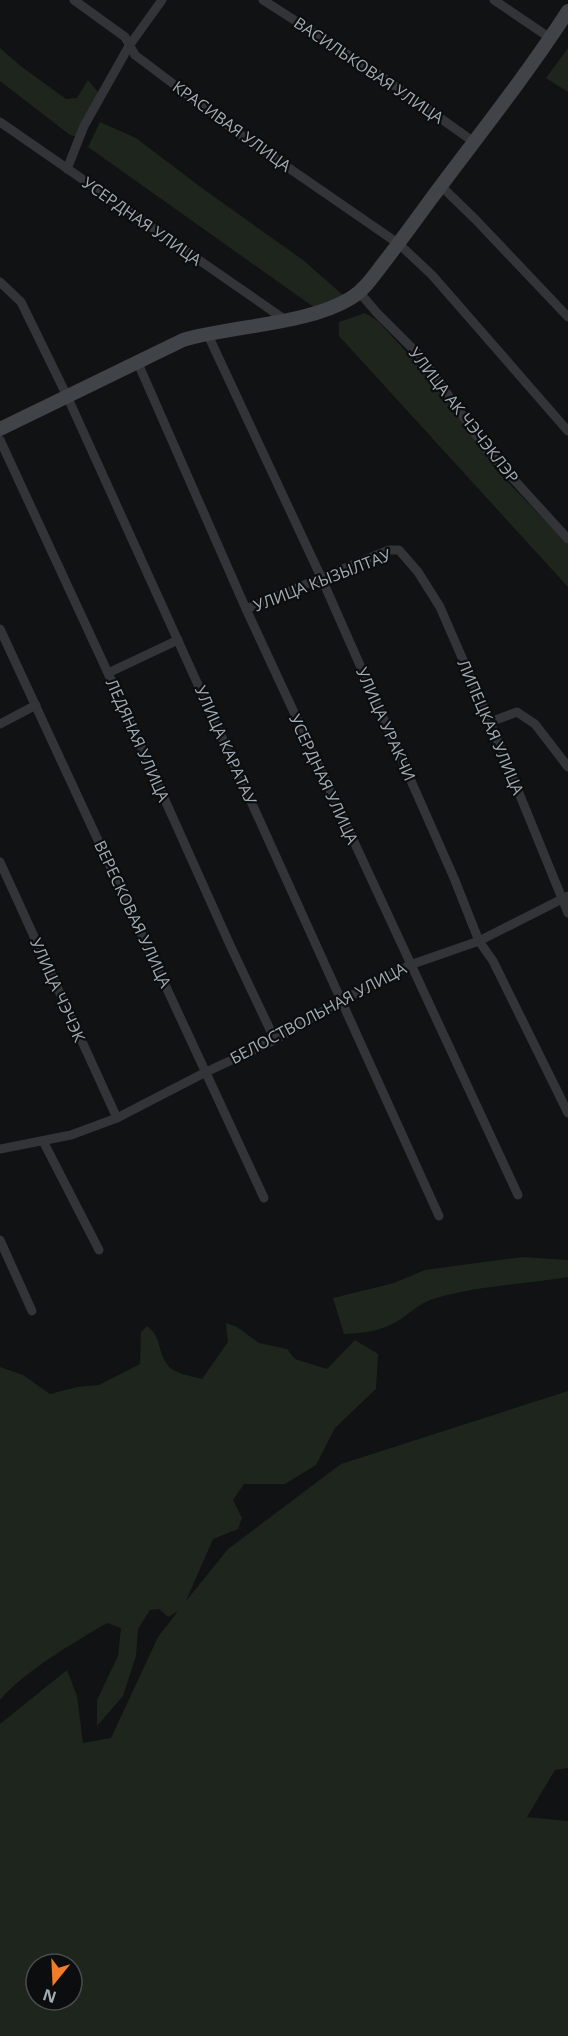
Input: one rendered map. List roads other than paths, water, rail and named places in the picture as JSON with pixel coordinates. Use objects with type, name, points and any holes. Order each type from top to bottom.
[{"type":"street","name":"КРАСИВАЯ УЛИЦА","points":[[74,0],[124,37],[135,55],[241,135],[399,244]]},
{"type":"street","points":[[67,169],[84,126],[129,45],[162,0]]},
{"type":"street","name":"ВАСИЛЬКОВАЯ УЛИЦА","points":[[263,0],[375,72],[474,142]]},
{"type":"street","points":[[494,0],[550,39]]},
{"type":"street","points":[[0,429],[183,340],[207,333],[317,312],[351,298],[399,244],[550,39],[568,11]]},
{"type":"street","name":"УСЕРДНАЯ УЛИЦА","points":[[0,122],[284,319]]},
{"type":"street","points":[[441,186],[568,317]]},
{"type":"street","points":[[399,244],[432,275],[568,431]]},
{"type":"street","name":"УЛИЦА КАРАТАУ","points":[[0,282],[21,302],[67,396],[439,1216]]},
{"type":"street","name":"УЛИЦА АК ЧЭЧЭКЛЭР","points":[[359,291],[377,313],[422,358],[487,450],[568,539]]},
{"type":"street","name":"УЛИЦА УРАКЧИ","points":[[207,333],[321,577],[454,878],[479,941],[493,961],[568,1113]]},
{"type":"street","name":"УСЕРДНАЯ УЛИЦА","points":[[137,362],[246,609],[518,1195]]},
{"type":"street","name":"ЛЕДЯНАЯ УЛИЦА","points":[[0,440],[275,1040]]},
{"type":"street","name":"УЛИЦА КЫЗЫЛТАУ","points":[[246,609],[389,550],[399,550]]},
{"type":"street","name":"ЛИПЕЦКАЯ УЛИЦА","points":[[399,550],[418,572],[440,607],[565,897],[568,913]]},
{"type":"street","name":"ВЕРЕСКОВАЯ УЛИЦА","points":[[0,629],[264,1198]]},
{"type":"street","points":[[108,673],[178,640]]},
{"type":"street","points":[[0,724],[36,705]]},
{"type":"street","points":[[490,722],[517,712],[535,724],[568,767]]},
{"type":"street","name":"УЛИЦА ЧЭЧЭК","points":[[0,862],[117,1118]]},
{"type":"street","name":"БЕЛОСТВОЛЬНАЯ УЛИЦА","points":[[0,1149],[71,1135],[117,1118],[206,1072],[275,1040],[342,1000],[410,965],[479,941],[565,897]]},
{"type":"street","points":[[43,1141],[99,1250]]},
{"type":"street","points":[[0,1240],[32,1311]]}]
